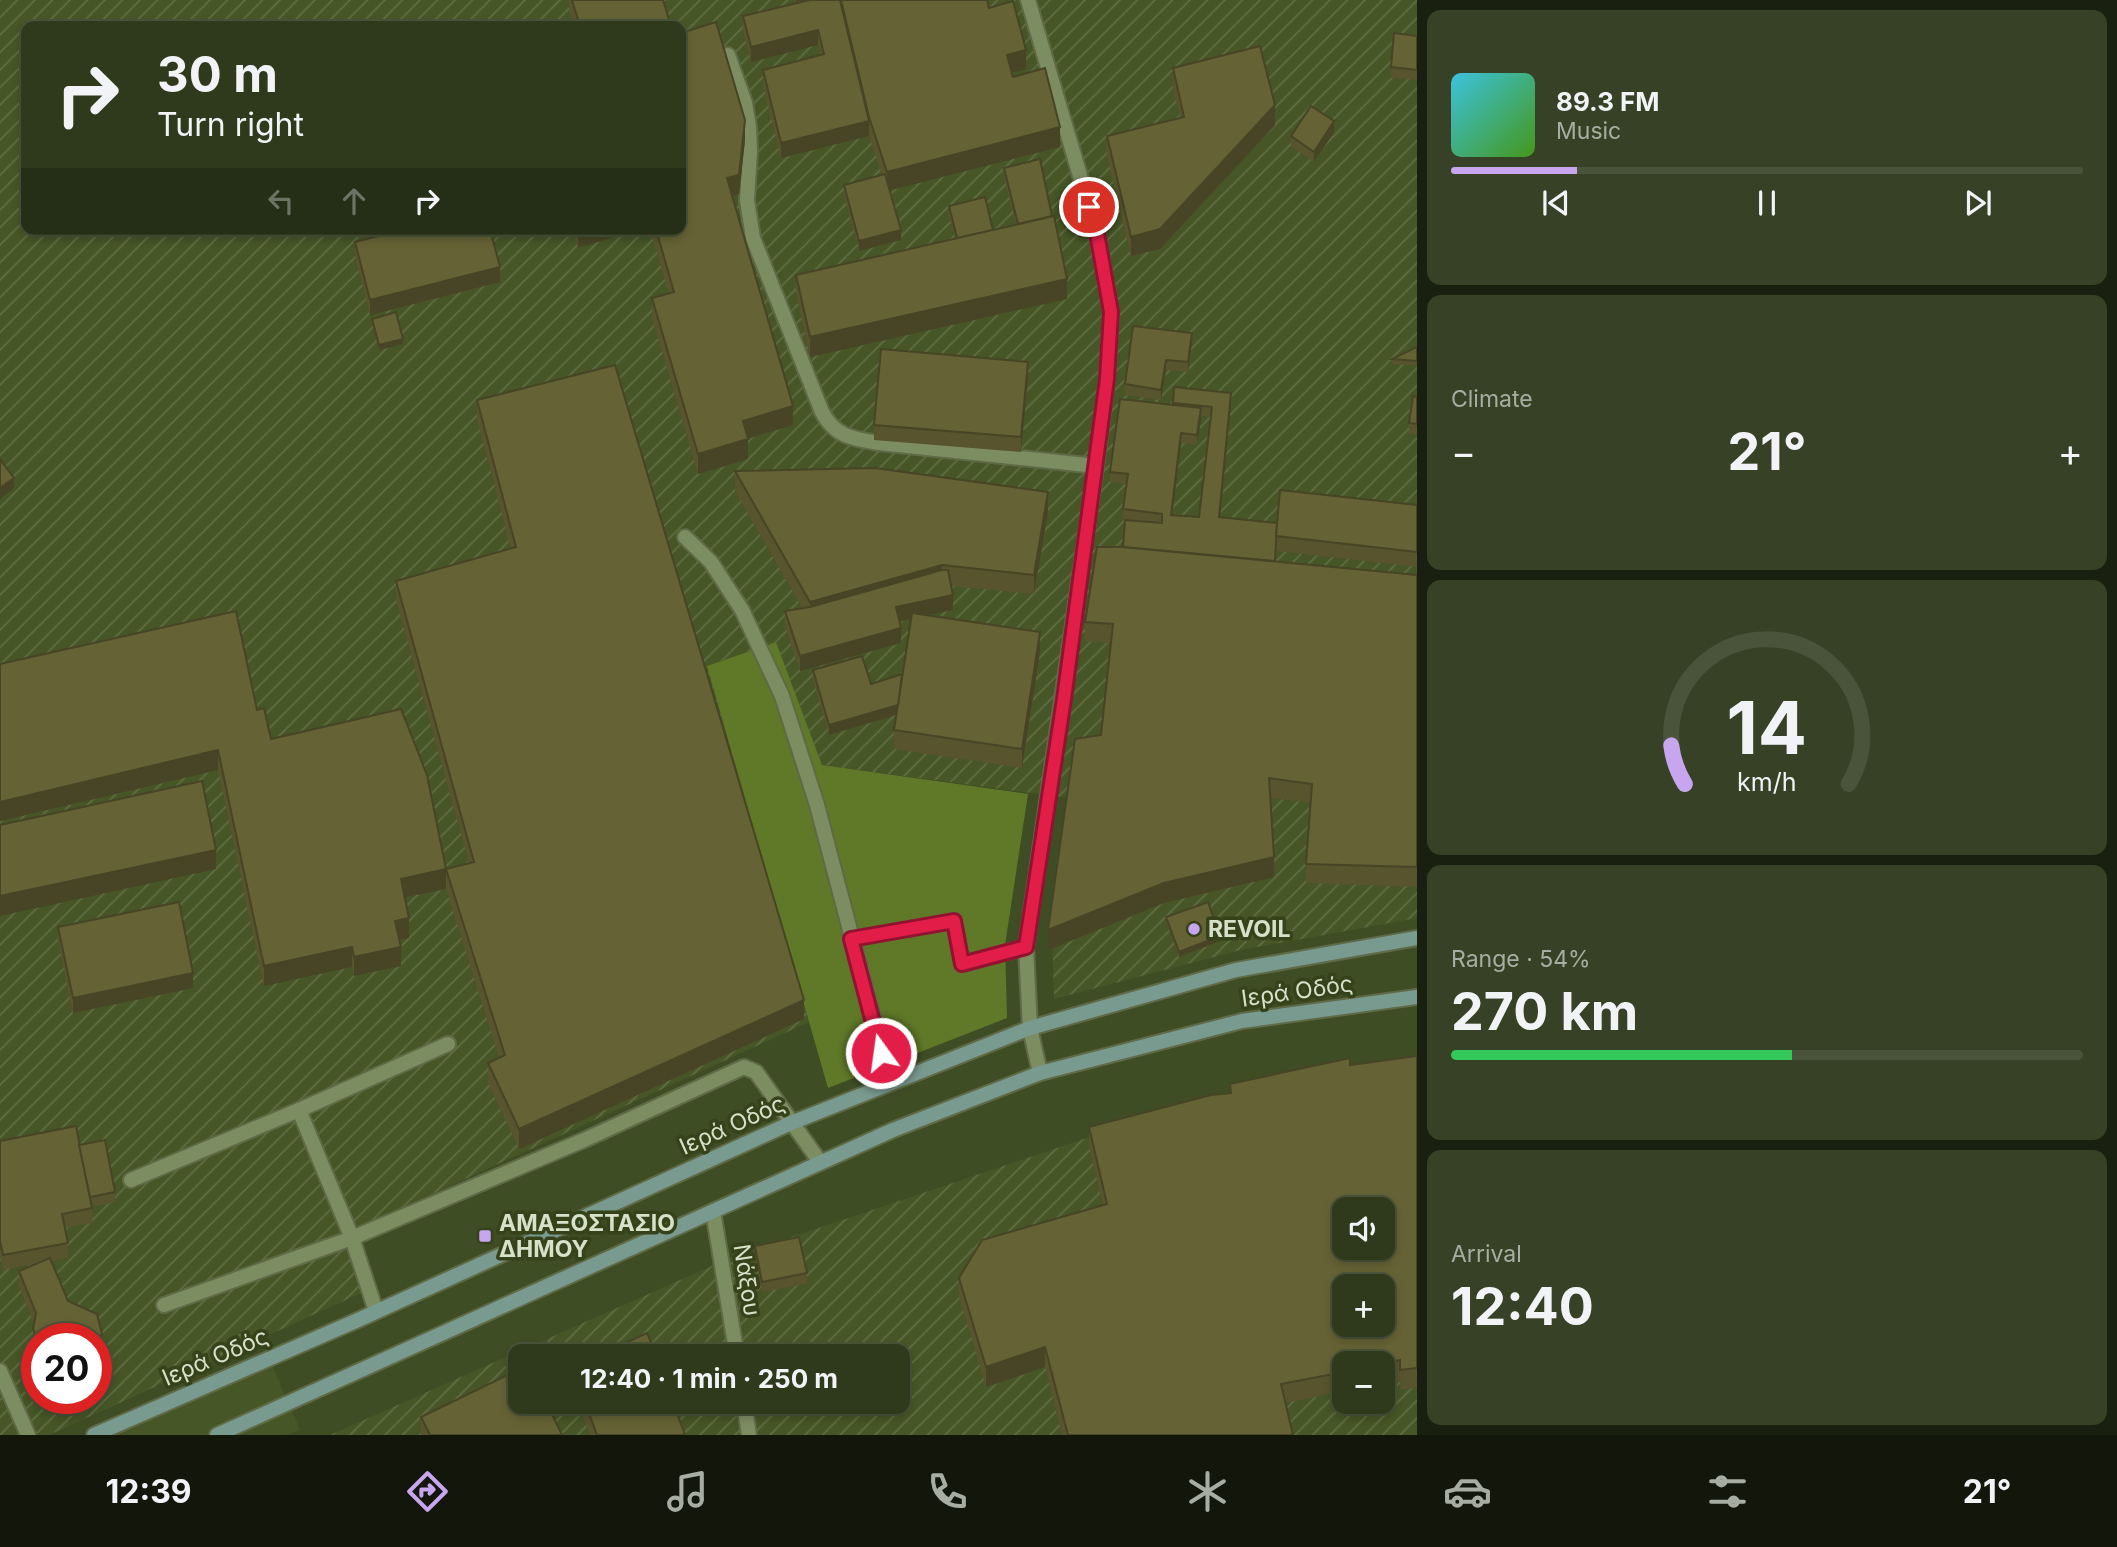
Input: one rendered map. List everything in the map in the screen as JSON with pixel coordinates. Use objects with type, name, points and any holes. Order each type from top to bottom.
[{"type":"main road","name":"Ιερά Οδός","points":[[94,1435],[792,1123],[1030,1028],[1236,970],[1417,938]]},
{"type":"main road","name":"Ιερά Οδός","points":[[217,1435],[893,1130],[1040,1073],[1242,1021],[1417,997]]},
{"type":"street","points":[[1028,0],[1097,233],[1111,312],[1107,379],[1096,466],[1026,947],[1030,1028],[1040,1073]]},
{"type":"street","points":[[728,55],[745,103],[749,127],[747,200],[753,238],[822,412],[832,428],[848,438],[879,443],[1096,466]]},
{"type":"street","points":[[685,537],[711,562],[742,610],[782,696],[817,805],[890,1082]]},
{"type":"street","points":[[851,939],[954,921],[962,964],[1026,947]]},
{"type":"street","points":[[131,1180],[448,1044]]},
{"type":"street","points":[[164,1305],[352,1238],[744,1067],[757,1072],[820,1163]]},
{"type":"street","points":[[299,1110],[352,1238],[376,1311]]},
{"type":"street","name":"Νάξου","points":[[713,1211],[735,1344]]},
{"type":"street","points":[[0,1371],[28,1435]]},
{"type":"street","points":[[746,1414],[749,1435]]},
{"type":"shaded area","points":[[0,0],[1417,0],[1417,918],[1241,950],[1054,999],[1052,930],[1069,798],[822,765],[776,642],[707,666],[809,1022],[347,1233],[368,1290],[112,1406],[112,1323],[21,1323],[21,1414],[95,1414],[49,1435],[0,1435]]},
{"type":"shaded area","points":[[776,642],[822,765],[1028,794],[1005,945],[1007,1018],[828,1088],[707,666]]},
{"type":"shaded area","points":[[1417,1058],[1417,1435],[330,1435],[508,1356],[508,1414],[910,1414],[910,1344],[536,1344],[732,1257],[1182,1106]]},
{"type":"shaded area","points":[[271,1363],[300,1430],[287,1435],[102,1435]]},
{"type":"building","points":[[572,0],[663,0],[669,21],[578,21]]},
{"type":"building","points":[[810,0],[840,0],[869,121],[781,143],[763,70],[824,54],[818,30],[751,47],[743,16]]},
{"type":"building","points":[[841,0],[987,0],[989,8],[1013,1],[1026,50],[1007,55],[1013,77],[1045,68],[1060,127],[887,172],[869,117]]},
{"type":"building","points":[[716,22],[745,120],[739,175],[727,178],[793,406],[743,421],[748,439],[698,454],[652,298],[674,292],[658,235],[686,235],[686,31]]},
{"type":"building","points":[[1394,33],[1417,36],[1417,70],[1391,67]]},
{"type":"building","points":[[1260,46],[1275,105],[1160,229],[1131,237],[1107,136],[1184,117],[1173,68]]},
{"type":"building","points":[[1311,106],[1334,121],[1314,152],[1291,136]]},
{"type":"building","points":[[1040,159],[1052,216],[1018,224],[1004,168]]},
{"type":"building","points":[[885,174],[901,230],[859,241],[844,185]]},
{"type":"building","points":[[985,197],[993,230],[957,238],[949,206]]},
{"type":"building","points":[[1054,216],[1067,279],[810,337],[796,275]]},
{"type":"building","points":[[382,235],[492,235],[500,267],[370,300],[355,242]]},
{"type":"building","points":[[396,312],[403,339],[379,345],[372,319]]},
{"type":"building","points":[[1133,326],[1192,333],[1188,362],[1166,360],[1161,390],[1125,384]]},
{"type":"building","points":[[1417,347],[1417,361],[1392,359]]},
{"type":"building","points":[[881,349],[1028,362],[1021,437],[874,425]]},
{"type":"building","points":[[615,365],[804,1000],[519,1129],[488,1063],[505,1055],[446,869],[474,862],[396,581],[516,547],[477,400]]},
{"type":"building","points":[[1174,387],[1231,393],[1219,517],[1277,523],[1275,561],[1123,547],[1125,520],[1162,523],[1162,514],[1123,509],[1128,474],[1110,472],[1120,399],[1201,408],[1197,435],[1181,433],[1171,515],[1199,517],[1212,407],[1173,403]]},
{"type":"building","points":[[1413,396],[1417,397],[1417,424],[1409,423]]},
{"type":"building","points":[[0,459],[14,478],[0,488]]},
{"type":"building","points":[[875,468],[1048,492],[1034,575],[942,565],[810,602],[735,471]]},
{"type":"building","points":[[1280,490],[1417,505],[1417,552],[1276,536]]},
{"type":"building","points":[[1097,547],[1122,547],[1417,575],[1417,867],[1306,864],[1312,784],[1269,778],[1274,857],[1164,883],[1048,930],[1075,739],[1101,735],[1113,624],[1085,622]]},
{"type":"building","points":[[948,570],[953,595],[896,607],[901,628],[800,656],[785,611],[810,607]]},
{"type":"building","points":[[236,611],[257,710],[264,708],[271,739],[401,709],[427,775],[446,869],[401,879],[409,918],[395,921],[401,947],[354,957],[352,947],[264,966],[218,750],[0,802],[0,664]]},
{"type":"building","points":[[912,613],[1040,632],[1022,749],[894,730]]},
{"type":"building","points":[[862,656],[871,684],[902,674],[898,705],[829,725],[813,670]]},
{"type":"building","points":[[202,781],[216,850],[0,896],[0,825]]},
{"type":"building","points":[[179,902],[193,973],[73,998],[58,927]]},
{"type":"building","points":[[1208,902],[1220,936],[1179,952],[1166,917]]},
{"type":"building","points":[[1417,1056],[1417,1368],[1400,1370],[1400,1360],[1395,1361],[1395,1351],[1332,1351],[1332,1374],[1281,1384],[1293,1435],[1068,1435],[1045,1347],[986,1367],[959,1278],[982,1240],[1107,1204],[1089,1127],[1211,1095],[1231,1093],[1230,1084],[1350,1058],[1350,1065]]},
{"type":"building","points":[[76,1126],[92,1208],[62,1214],[68,1243],[3,1255],[0,1241],[0,1141]]},
{"type":"building","points":[[105,1140],[115,1192],[90,1197],[79,1145]]},
{"type":"building","points":[[799,1237],[807,1273],[762,1282],[755,1246]]},
{"type":"building","points":[[50,1258],[68,1301],[97,1314],[99,1323],[34,1323],[36,1313],[19,1271]]},
{"type":"building","points":[[647,1333],[651,1344],[623,1344]]},
{"type":"building","points":[[508,1375],[508,1414],[552,1414],[562,1435],[430,1435],[421,1417]]},
{"type":"building","points":[[589,1414],[677,1414],[685,1435],[597,1435]]},
{"type":"place","name":"REVOIL","points":[[1194,929]]},
{"type":"place","name":"ΑΜΑΞΟΣΤΑΣΙΟ ΔΗΜΟΥ","points":[[485,1236]]},
{"type":"route","points":[[881,1053],[851,939],[954,921],[962,964],[1026,947],[1064,699],[1107,379],[1111,312],[1097,233],[1089,207]]}]
